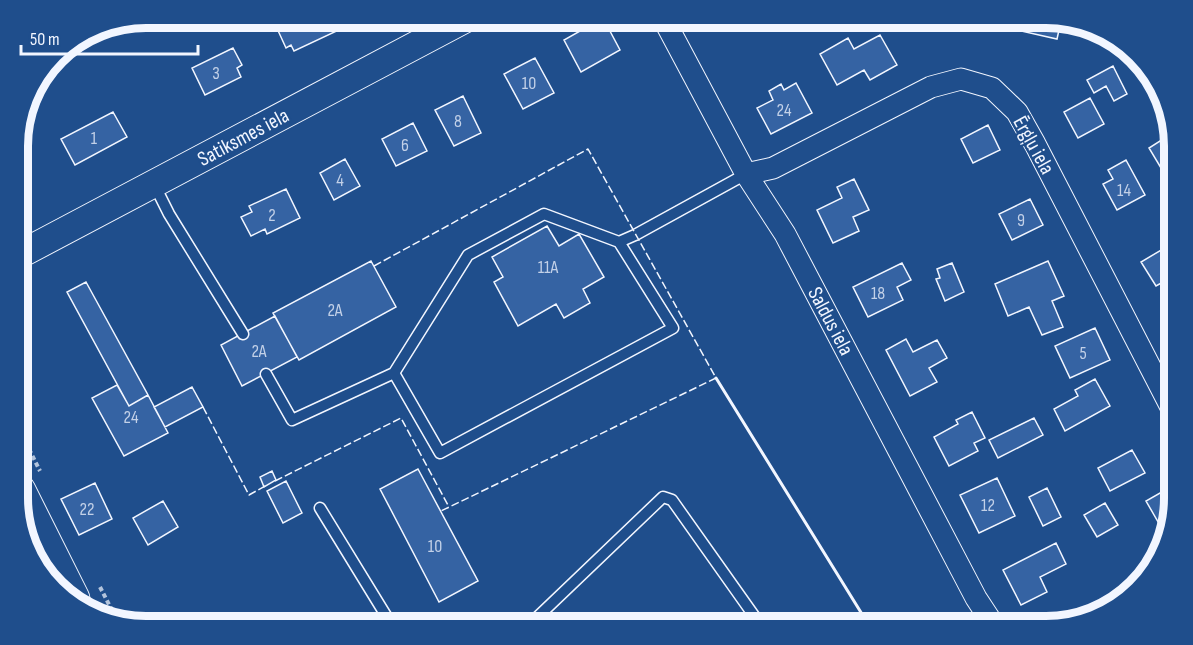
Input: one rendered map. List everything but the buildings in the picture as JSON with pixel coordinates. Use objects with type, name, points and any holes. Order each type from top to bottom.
[{"type":"main road","points":[[30,513],[65,583]]},
{"type":"street","name":"Satiksmes iela","points":[[29,250],[442,28]]},
{"type":"street","name":"Saldus iela","points":[[668,28],[746,174],[785,234],[970,587],[988,616]]},
{"type":"street","name":"Ērgļu iela","points":[[746,174],[773,168],[931,87],[961,78],[993,88],[1017,112],[1035,144],[1164,394]]},
{"type":"lane","points":[[619,242],[746,174]]},
{"type":"lane","points":[[154,184],[169,214],[243,334]]},
{"type":"lane","points":[[266,374],[292,420],[394,373],[468,255],[544,214],[619,242],[673,328],[440,453],[394,373]]},
{"type":"lane","points":[[539,616],[663,497],[672,500],[754,616]]},
{"type":"lane","points":[[320,508],[386,616]]},
{"type":"fence","points":[[374,266],[588,149],[716,378],[441,511]]},
{"type":"fence","points":[[203,407],[249,495],[267,485]]},
{"type":"fence","points":[[275,481],[401,418],[449,507]]},
{"type":"wall","points":[[716,378],[863,616]]}]
